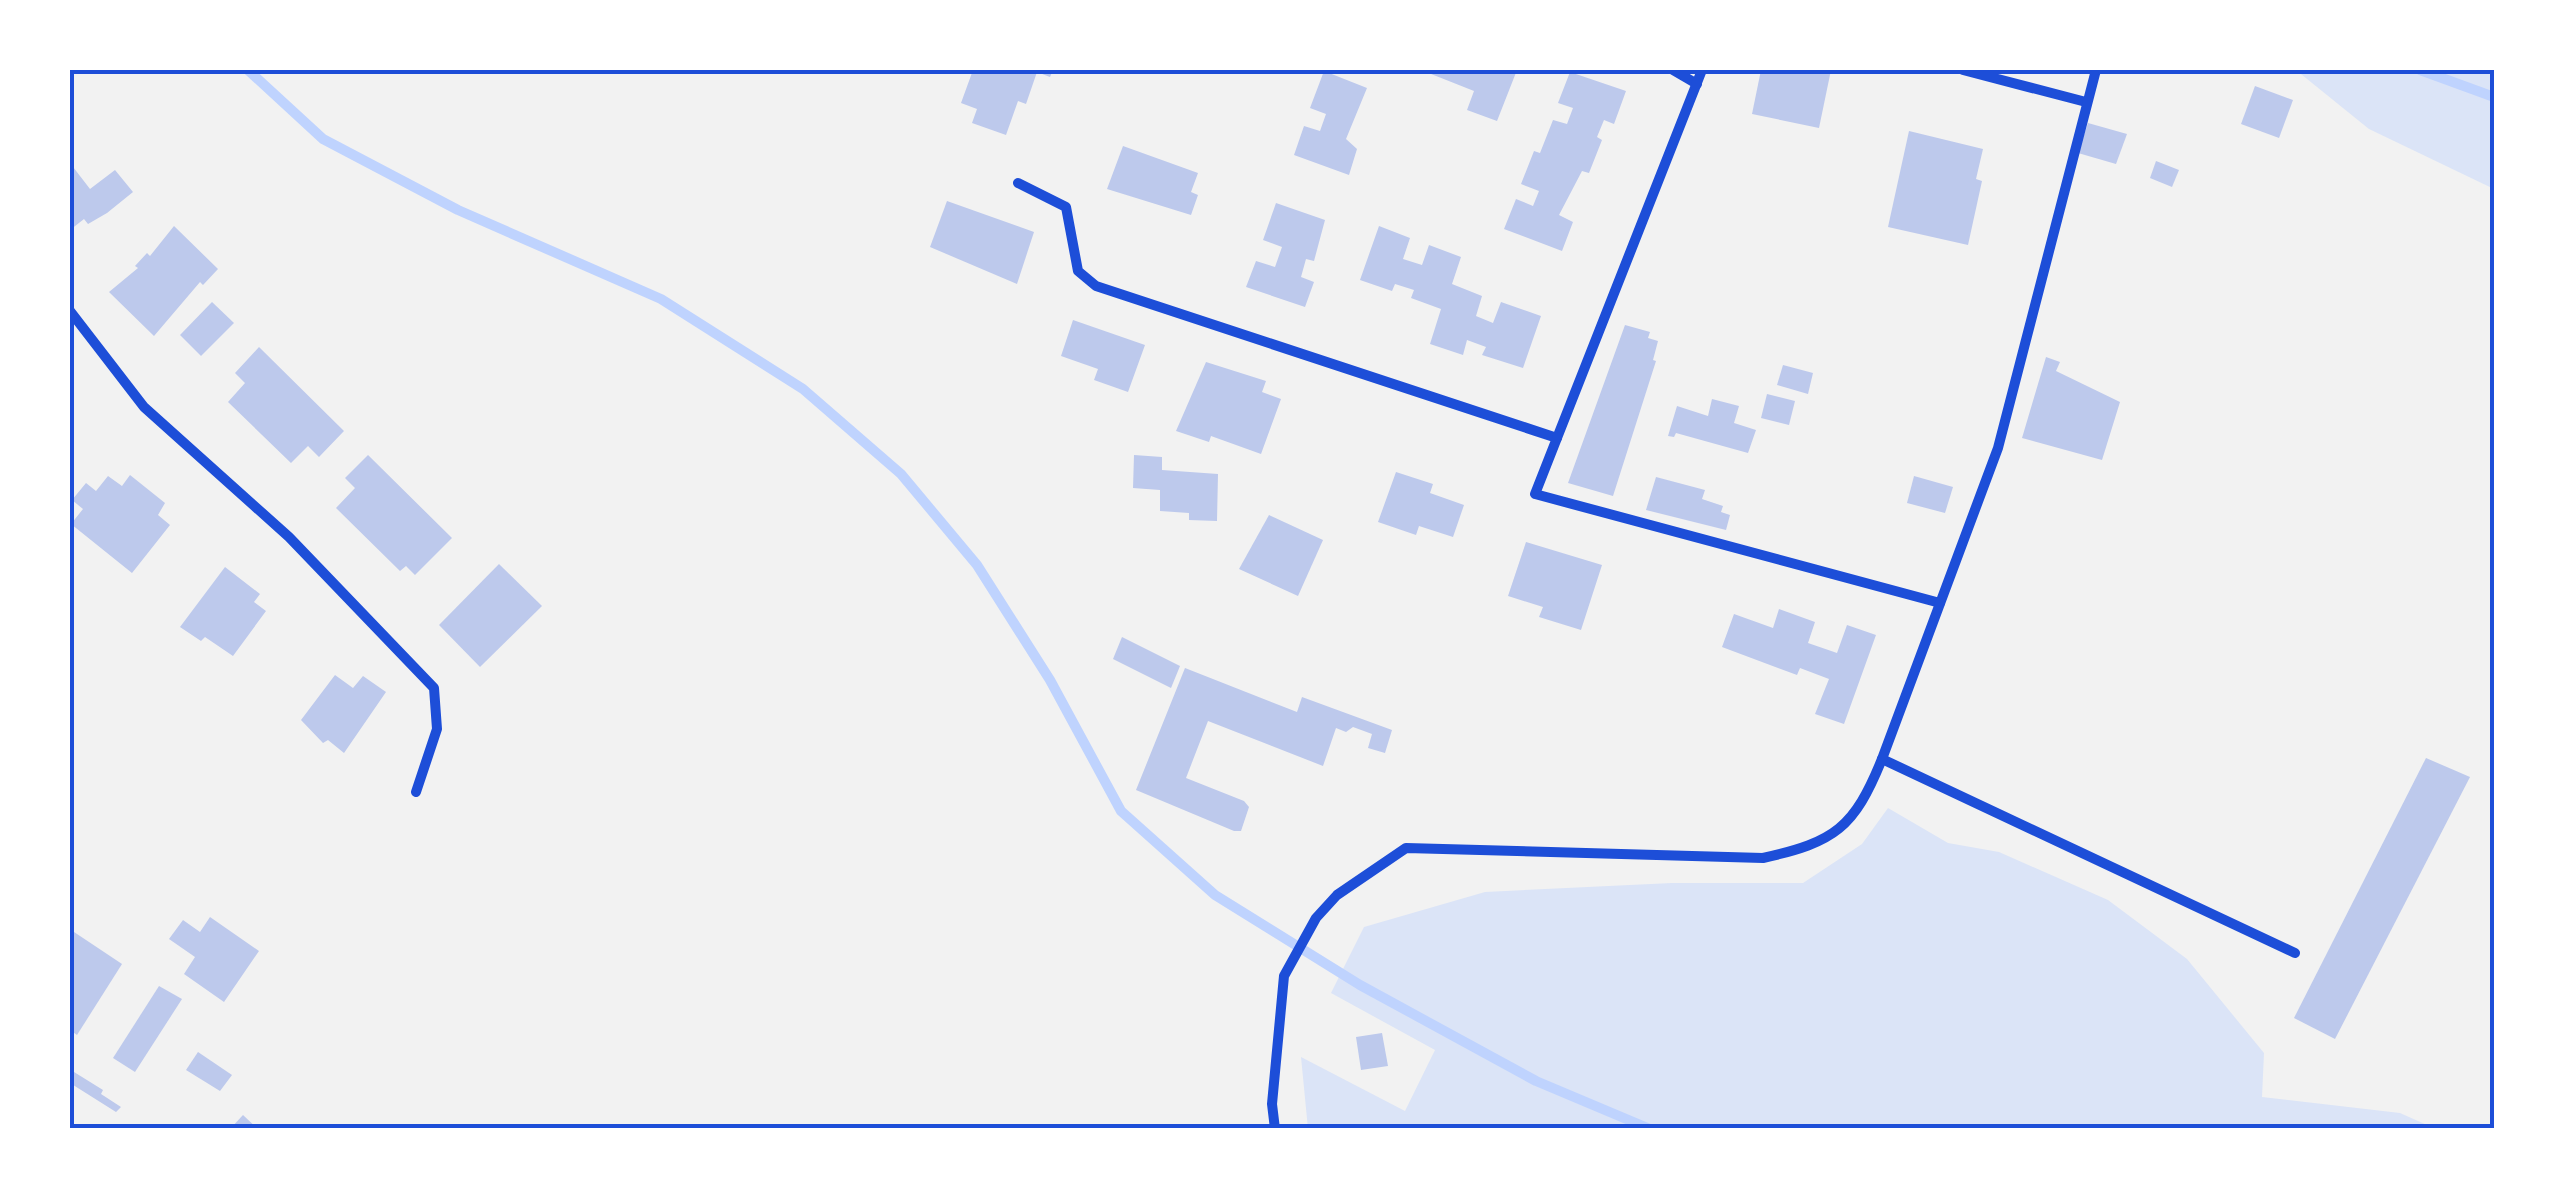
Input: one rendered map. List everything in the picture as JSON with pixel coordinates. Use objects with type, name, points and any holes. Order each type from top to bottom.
[{"type":"street","points":[[1673,70],[1696,84]]},
{"type":"street","points":[[1702,70],[1536,494],[1940,603]]},
{"type":"street","points":[[1963,70],[2086,102]]},
{"type":"street","points":[[1275,1129],[1272,1104],[1284,976],[1316,918],[1337,895],[1406,848],[1763,858],[1815,846],[1847,826],[1867,797],[1998,448],[2096,70]]},
{"type":"street","points":[[1018,183],[1066,207],[1078,272],[1096,286],[1558,438]]},
{"type":"street","points":[[70,311],[144,407],[289,537],[434,688],[437,729],[416,792]]},
{"type":"street","points":[[1882,759],[2295,953]]},
{"type":"shaded area","points":[[2296,70],[2494,70],[2494,189],[2369,129]]},
{"type":"shaded area","points":[[1888,808],[1948,843],[1999,852],[2108,900],[2187,959],[2264,1053],[2262,1097],[2400,1113],[2436,1129],[1308,1129],[1301,1057],[1405,1111],[1435,1050],[1331,993],[1364,927],[1485,892],[1672,883],[1803,883],[1862,844]]},
{"type":"building","points":[[973,70],[1053,70],[1050,77],[1037,72],[1026,104],[1018,101],[1006,135],[972,123],[977,109],[961,103]]},
{"type":"building","points":[[1421,70],[1517,70],[1497,121],[1467,110],[1474,91]]},
{"type":"building","points":[[1761,70],[1831,70],[1819,128],[1752,114]]},
{"type":"building","points":[[1324,71],[1367,88],[1346,139],[1357,149],[1349,175],[1294,155],[1304,126],[1320,131],[1326,114],[1310,108]]},
{"type":"building","points":[[1570,72],[1626,91],[1614,124],[1604,120],[1597,137],[1602,140],[1589,173],[1582,171],[1559,215],[1573,222],[1562,251],[1504,229],[1516,199],[1533,206],[1539,191],[1521,184],[1534,151],[1540,153],[1553,120],[1567,124],[1573,108],[1558,103]]},
{"type":"building","points":[[2255,86],[2293,100],[2279,138],[2241,124]]},
{"type":"building","points":[[2088,123],[2127,134],[2116,164],[2078,153]]},
{"type":"building","points":[[1909,131],[1983,149],[1976,179],[1982,181],[1968,245],[1888,227]]},
{"type":"building","points":[[1123,146],[1198,173],[1191,192],[1198,195],[1191,215],[1107,189]]},
{"type":"building","points":[[2156,161],[2179,170],[2172,187],[2150,178]]},
{"type":"building","points":[[70,163],[90,189],[115,170],[133,192],[107,213],[88,224],[84,219],[70,230]]},
{"type":"building","points":[[947,201],[1034,232],[1017,284],[930,247]]},
{"type":"building","points":[[1276,203],[1325,220],[1314,261],[1306,259],[1301,277],[1314,282],[1305,307],[1246,287],[1256,261],[1275,267],[1282,247],[1263,240]]},
{"type":"building","points":[[174,226],[218,269],[203,285],[200,282],[154,336],[109,292],[138,268],[135,266],[147,253],[150,256]]},
{"type":"building","points":[[1379,226],[1410,238],[1403,259],[1422,265],[1429,245],[1461,257],[1452,284],[1482,296],[1476,316],[1493,323],[1501,302],[1541,316],[1523,368],[1482,355],[1486,347],[1467,340],[1463,355],[1430,344],[1441,309],[1411,298],[1414,290],[1395,284],[1392,291],[1360,280]]},
{"type":"building","points":[[212,302],[234,323],[201,356],[180,335]]},
{"type":"building","points":[[1073,320],[1145,345],[1128,392],[1094,380],[1098,369],[1061,356]]},
{"type":"building","points":[[1625,325],[1650,332],[1648,338],[1658,341],[1653,360],[1656,361],[1613,496],[1568,483]]},
{"type":"building","points":[[259,347],[344,431],[319,457],[308,446],[291,463],[228,402],[245,383],[235,373]]},
{"type":"building","points":[[2046,357],[2060,362],[2056,371],[2120,402],[2102,460],[2022,438]]},
{"type":"building","points":[[1206,362],[1266,381],[1262,392],[1281,399],[1261,454],[1211,436],[1209,442],[1176,431]]},
{"type":"building","points":[[1783,365],[1813,373],[1808,394],[1777,385]]},
{"type":"building","points":[[1767,394],[1795,401],[1789,425],[1761,418]]},
{"type":"building","points":[[1712,399],[1739,406],[1734,423],[1756,430],[1748,453],[1676,433],[1674,437],[1668,436],[1677,406],[1708,416]]},
{"type":"building","points":[[368,455],[452,538],[415,575],[406,566],[400,571],[336,508],[355,488],[345,478]]},
{"type":"building","points":[[1134,455],[1162,457],[1162,470],[1218,474],[1217,521],[1189,520],[1189,513],[1160,511],[1160,490],[1133,488]]},
{"type":"building","points":[[1396,472],[1433,484],[1430,493],[1464,505],[1453,537],[1419,526],[1416,535],[1378,522]]},
{"type":"building","points":[[130,475],[165,503],[158,515],[170,525],[132,573],[71,524],[83,509],[72,500],[86,483],[96,491],[108,476],[122,486]]},
{"type":"building","points":[[1914,476],[1953,487],[1945,513],[1907,503]]},
{"type":"building","points":[[1656,477],[1705,490],[1702,499],[1723,506],[1721,512],[1730,515],[1726,530],[1646,510]]},
{"type":"building","points":[[1269,515],[1323,540],[1298,596],[1239,569]]},
{"type":"building","points":[[1526,542],[1602,565],[1581,630],[1539,617],[1543,607],[1508,596]]},
{"type":"building","points":[[499,564],[542,606],[480,667],[439,625]]},
{"type":"building","points":[[225,567],[260,594],[254,602],[266,611],[233,656],[205,637],[201,641],[180,627]]},
{"type":"building","points":[[1779,609],[1815,622],[1808,643],[1837,653],[1847,625],[1876,635],[1844,724],[1815,714],[1829,679],[1800,668],[1797,675],[1722,647],[1734,614],[1773,628]]},
{"type":"building","points":[[1122,637],[1180,666],[1171,688],[1113,659]]},
{"type":"building","points":[[1185,668],[1297,712],[1302,697],[1392,730],[1385,753],[1368,748],[1372,734],[1353,727],[1346,732],[1336,728],[1323,766],[1208,721],[1186,778],[1244,801],[1249,807],[1241,831],[1136,790]]},
{"type":"building","points":[[335,675],[353,688],[363,676],[386,692],[344,753],[328,740],[323,743],[301,720]]},
{"type":"building","points":[[2426,758],[2470,777],[2335,1039],[2294,1018]]},
{"type":"building","points":[[210,917],[259,951],[224,1002],[184,974],[195,957],[169,939],[183,920],[200,932]]},
{"type":"building","points":[[74,932],[122,964],[77,1035],[70,1030],[70,938]]},
{"type":"building","points":[[159,986],[182,999],[135,1072],[113,1058]]},
{"type":"building","points":[[1382,1033],[1388,1066],[1361,1070],[1356,1037]]},
{"type":"building","points":[[198,1052],[232,1075],[220,1091],[186,1070]]},
{"type":"building","points":[[74,1072],[121,1107],[116,1112],[70,1083]]},
{"type":"building","points":[[243,1115],[258,1129],[230,1129]]},
{"type":"waterway","points":[[248,70],[323,139],[458,210],[661,299],[803,389],[901,474],[977,565],[1050,680],[1121,811],[1215,895],[1360,985],[1536,1081],[1650,1129]]},
{"type":"waterway","points":[[2420,70],[2494,97]]}]
